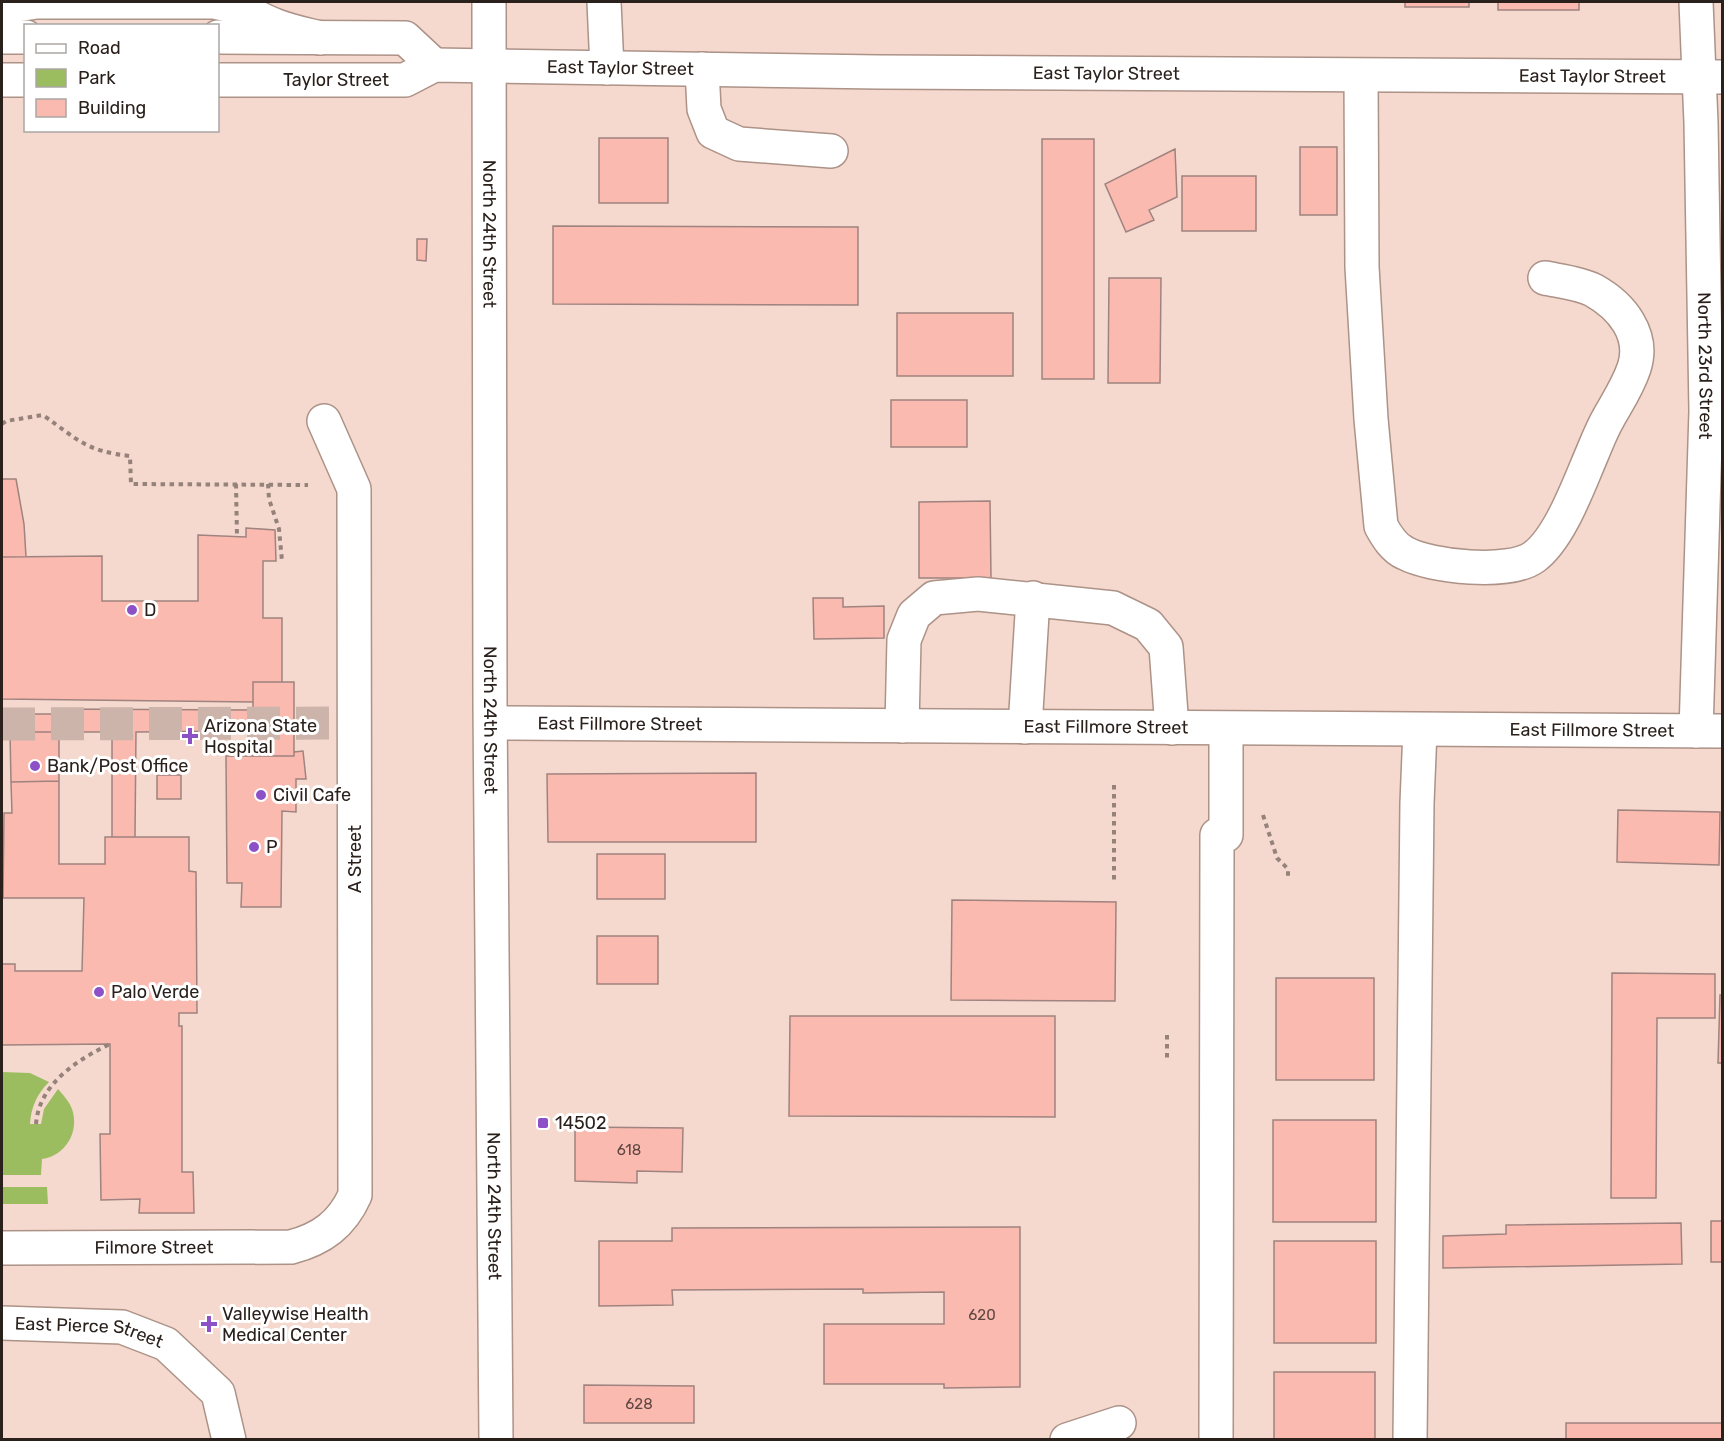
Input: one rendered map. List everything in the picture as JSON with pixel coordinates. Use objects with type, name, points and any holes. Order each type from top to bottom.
[{"type":"street","points":[[2,10],[16,5],[37,3],[213,2],[237,7],[290,31],[320,38]]},
{"type":"street","name":"North 24th Street","points":[[489,2],[496,1440]]},
{"type":"street","points":[[604,2],[607,68]]},
{"type":"street","name":"North 23rd Street","points":[[1696,2],[1710,77],[1714,411],[1709,731]]},
{"type":"street","points":[[2,37],[24,37]]},
{"type":"street","points":[[219,37],[405,38],[434,65]]},
{"type":"street","name":"East Taylor Street","points":[[434,65],[1361,76],[1710,77]]},
{"type":"street","name":"Taylor Street","points":[[219,80],[405,80],[434,65]]},
{"type":"street","points":[[702,69],[704,109],[712,132],[739,144],[831,151]]},
{"type":"street","points":[[1361,76],[1362,267],[1371,419],[1381,526],[1389,541],[1403,553],[1425,561],[1481,568],[1522,562],[1532,558],[1550,542],[1608,418],[1626,387],[1635,366],[1637,344],[1633,328],[1620,310],[1593,290],[1545,278]]},
{"type":"street","points":[[2,80],[24,80]]},
{"type":"street","name":"A Street","points":[[305,1243],[324,1234],[349,1208],[355,1195],[354,489],[324,421]]},
{"type":"street","points":[[902,726],[904,640],[914,615],[934,598],[978,594],[1113,608],[1148,625],[1166,647],[1172,728]]},
{"type":"street","points":[[1025,727],[1033,598]]},
{"type":"street","name":"East Fillmore Street","points":[[491,723],[1709,731]]},
{"type":"street","points":[[1216,1440],[1222,835],[1226,729]]},
{"type":"street","points":[[1410,1440],[1417,803],[1420,730]]},
{"type":"street","name":"Filmore Street","points":[[2,1248],[265,1248],[291,1247],[305,1243]]},
{"type":"street","name":"East Pierce Street","points":[[2,1323],[122,1327],[166,1344],[218,1392],[229,1440]]},
{"type":"street","points":[[1067,1440],[1119,1423]]},
{"type":"path","points":[[2,424],[6,421],[44,416],[93,449],[109,454],[130,456],[131,483],[308,485]]},
{"type":"path","points":[[236,484],[237,537]]},
{"type":"path","points":[[268,484],[271,505],[278,523],[282,561]]},
{"type":"path","points":[[1114,785],[1114,884]]},
{"type":"path","points":[[1263,812],[1263,819],[1277,858],[1288,869],[1288,876]]},
{"type":"path","points":[[1167,1035],[1167,1058]]},
{"type":"path","points":[[36,1124],[40,1102],[54,1083],[75,1064],[110,1044]]},
{"type":"green space","points":[[2,1072],[30,1073],[49,1082],[35,1101],[30,1124],[41,1124],[44,1109],[58,1089],[72,1109],[74,1126],[69,1142],[58,1153],[42,1159],[41,1175],[2,1175]]},
{"type":"green space","points":[[2,1187],[47,1187],[48,1204],[2,1204]]},
{"type":"building","points":[[1405,2],[1469,2],[1469,7],[1405,7]]},
{"type":"building","points":[[1498,2],[1579,2],[1579,10],[1498,10]]},
{"type":"building","points":[[599,138],[668,138],[668,203],[599,203]]},
{"type":"building","points":[[1042,139],[1094,139],[1094,379],[1042,379]]},
{"type":"building","points":[[1300,147],[1337,147],[1337,215],[1300,215]]},
{"type":"building","points":[[1175,149],[1177,197],[1149,210],[1154,220],[1126,232],[1105,184]]},
{"type":"building","points":[[1182,176],[1256,176],[1256,231],[1182,231]]},
{"type":"building","points":[[553,226],[858,227],[858,305],[553,304]]},
{"type":"building","points":[[417,239],[427,239],[426,261],[417,260]]},
{"type":"building","points":[[1109,278],[1161,278],[1160,383],[1108,383]]},
{"type":"building","points":[[897,313],[1013,313],[1013,376],[897,376]]},
{"type":"building","points":[[891,400],[967,400],[967,447],[891,447]]},
{"type":"building","points":[[2,479],[16,479],[24,524],[26,557],[2,557]]},
{"type":"building","points":[[990,501],[991,578],[919,578],[919,502]]},
{"type":"building","name":"D","points":[[246,528],[275,530],[276,561],[263,561],[263,618],[282,618],[282,682],[253,682],[253,702],[2,699],[2,557],[102,556],[102,601],[198,601],[198,535],[246,537]]},
{"type":"building","points":[[813,598],[843,598],[843,607],[884,606],[884,638],[814,639]]},
{"type":"building","points":[[253,682],[294,682],[294,756],[253,756],[253,731],[136,732],[135,837],[112,837],[112,732],[10,732],[10,714],[53,714],[53,709],[253,710]]},
{"type":"building","name":"Bank/Post Office","points":[[10,732],[59,732],[59,781],[11,782]]},
{"type":"building","name":"P","points":[[303,751],[306,779],[296,779],[296,812],[282,811],[281,907],[241,907],[242,883],[227,883],[226,756],[294,756],[294,752]]},
{"type":"building","points":[[756,773],[756,842],[548,842],[547,774]]},
{"type":"building","points":[[157,775],[181,775],[181,799],[157,799]]},
{"type":"building","name":"Palo Verde","points":[[59,781],[59,864],[105,864],[105,837],[189,837],[189,871],[196,872],[197,1013],[179,1013],[179,1026],[182,1026],[182,1172],[193,1172],[194,1213],[139,1213],[140,1199],[101,1200],[100,1134],[110,1134],[110,1044],[2,1045],[2,964],[15,964],[15,971],[82,971],[84,898],[3,898],[4,813],[12,813],[11,782]]},
{"type":"building","points":[[1618,810],[1720,812],[1719,865],[1617,862]]},
{"type":"building","points":[[597,854],[665,854],[665,899],[597,899]]},
{"type":"building","points":[[952,900],[1116,902],[1115,1001],[951,1000]]},
{"type":"building","points":[[597,936],[658,936],[658,984],[597,984]]},
{"type":"building","points":[[1612,973],[1715,974],[1715,1018],[1657,1018],[1656,1198],[1611,1198]]},
{"type":"building","points":[[1276,978],[1374,978],[1374,1080],[1276,1080]]},
{"type":"building","points":[[1720,995],[1722,995],[1722,1063],[1718,1063]]},
{"type":"building","points":[[790,1016],[1055,1016],[1055,1117],[789,1116]]},
{"type":"building","points":[[1273,1120],[1376,1120],[1376,1222],[1273,1222]]},
{"type":"building","points":[[575,1127],[683,1128],[682,1172],[637,1171],[637,1183],[575,1181]]},
{"type":"building","points":[[1711,1221],[1722,1221],[1722,1262],[1711,1262]]},
{"type":"building","points":[[1681,1223],[1682,1264],[1443,1268],[1443,1236],[1506,1234],[1506,1225]]},
{"type":"building","points":[[1020,1227],[1020,1387],[944,1388],[944,1384],[824,1384],[824,1324],[944,1324],[944,1292],[863,1293],[863,1289],[672,1290],[673,1305],[599,1306],[599,1241],[672,1241],[672,1228]]},
{"type":"building","points":[[1274,1241],[1376,1241],[1376,1343],[1274,1343]]},
{"type":"building","points":[[1274,1372],[1375,1372],[1375,1440],[1274,1440]]},
{"type":"building","points":[[584,1385],[694,1386],[694,1423],[584,1423]]},
{"type":"building","points":[[1566,1423],[1722,1423],[1722,1440],[1566,1440]]},
{"type":"tunnel","points":[[2,724],[355,723]]},
{"type":"place","name":"D","points":[[132,610]]},
{"type":"place","name":"Arizona State Hospital","points":[[190,736]]},
{"type":"place","name":"Bank/Post Office","points":[[35,766]]},
{"type":"place","name":"Civil Cafe","points":[[261,795]]},
{"type":"place","name":"P","points":[[254,847]]},
{"type":"place","name":"Palo Verde","points":[[99,992]]},
{"type":"place","name":"14502","points":[[543,1123]]},
{"type":"place","name":"Valleywise Health Medical Center","points":[[209,1324]]}]
